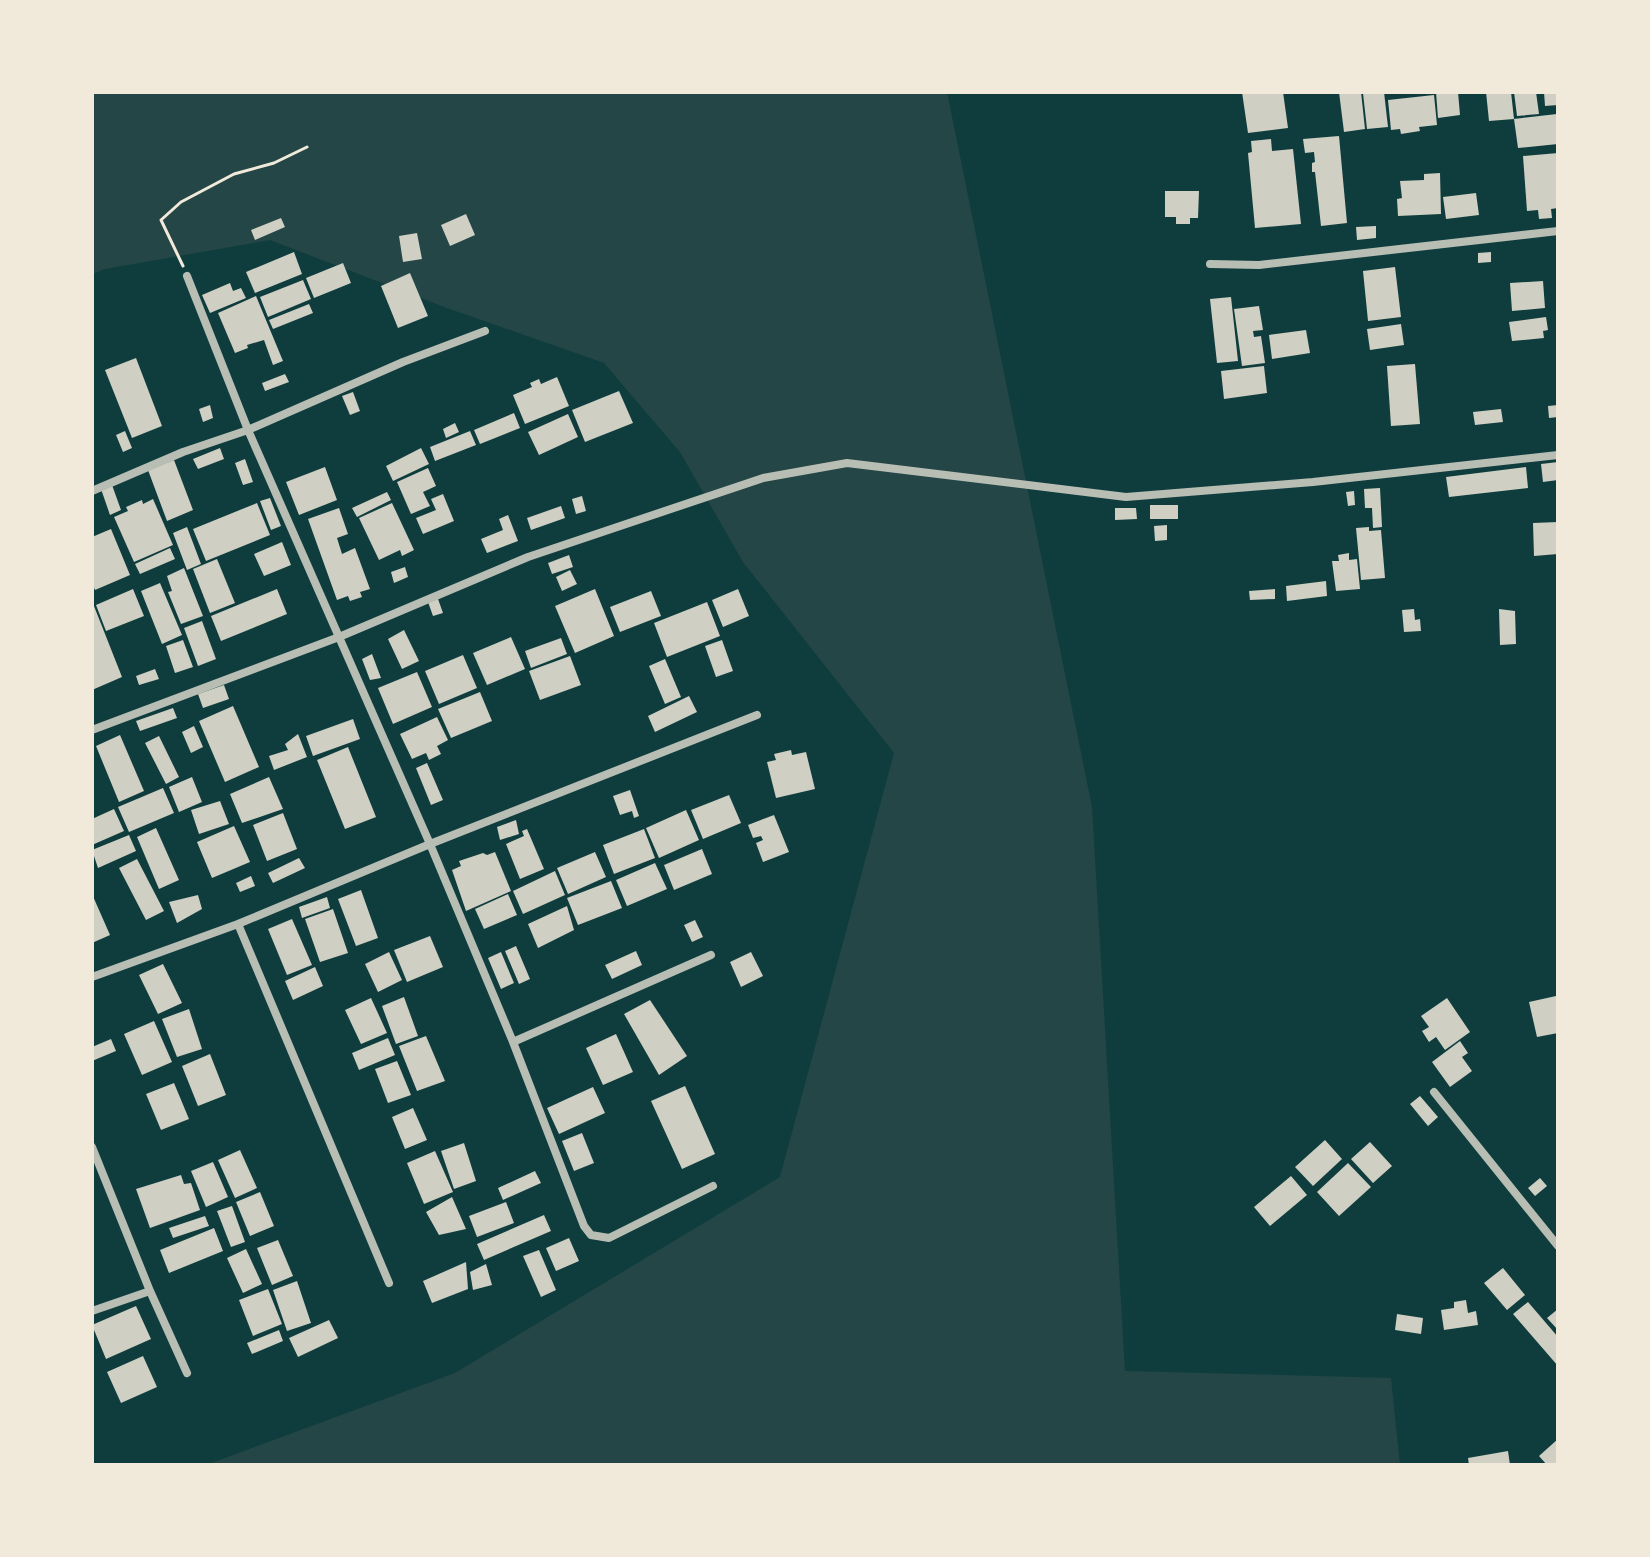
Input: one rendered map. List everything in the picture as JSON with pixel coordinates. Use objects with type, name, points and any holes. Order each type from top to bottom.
[{"type":"street","points":[[1210,264],[1259,265],[1558,231]]},
{"type":"street","points":[[187,276],[248,430],[430,844],[513,1042],[584,1226],[591,1235],[609,1238],[713,1186]]},
{"type":"street","points":[[92,491],[485,331]]},
{"type":"street","points":[[92,730],[339,637],[528,557],[763,478],[847,463],[1126,497],[1313,482],[1558,455]]},
{"type":"street","points":[[92,977],[238,924],[430,844],[757,715]]},
{"type":"street","points":[[238,924],[389,1283]]},
{"type":"street","points":[[513,1042],[711,955]]},
{"type":"street","points":[[1434,1092],[1558,1246]]},
{"type":"street","points":[[92,1147],[187,1373]]},
{"type":"street","points":[[92,1311],[150,1291]]},
{"type":"path","points":[[187,276],[161,220],[181,202],[234,174],[274,163],[307,147]]},
{"type":"shaded area","points":[[92,92],[947,92],[1092,807],[1125,1371],[1391,1378],[1400,1465],[206,1465],[455,1373],[780,1177],[894,753],[743,562],[680,452],[604,363],[447,308],[270,240],[105,269],[92,274]]},
{"type":"building","points":[[1242,92],[1283,92],[1288,128],[1248,133]]},
{"type":"building","points":[[1339,92],[1361,92],[1365,129],[1344,132]]},
{"type":"building","points":[[1384,92],[1388,127],[1367,129],[1363,93]]},
{"type":"building","points":[[1436,92],[1458,92],[1460,115],[1438,118]]},
{"type":"building","points":[[1486,92],[1511,92],[1514,119],[1489,121]]},
{"type":"building","points":[[1514,92],[1536,92],[1539,114],[1517,116]]},
{"type":"building","points":[[1544,92],[1557,92],[1558,105],[1545,106]]},
{"type":"building","points":[[1434,95],[1437,125],[1419,127],[1420,131],[1401,134],[1400,129],[1391,130],[1388,100]]},
{"type":"building","points":[[1557,114],[1558,144],[1518,148],[1514,119]]},
{"type":"building","points":[[1339,136],[1347,223],[1321,226],[1315,172],[1312,172],[1314,152],[1305,153],[1303,139]]},
{"type":"building","points":[[1271,139],[1272,151],[1293,149],[1301,224],[1255,228],[1248,153],[1252,152],[1251,141]]},
{"type":"building","points":[[1558,153],[1558,208],[1551,209],[1552,218],[1539,219],[1538,210],[1527,211],[1523,156]]},
{"type":"building","points":[[1440,173],[1441,214],[1398,216],[1397,199],[1402,198],[1400,181],[1424,180],[1424,174]]},
{"type":"building","points":[[1165,191],[1199,191],[1198,218],[1190,218],[1190,224],[1176,224],[1176,217],[1165,217]]},
{"type":"building","points":[[1476,193],[1479,215],[1446,219],[1443,197]]},
{"type":"building","points":[[466,214],[475,235],[450,246],[441,225]]},
{"type":"building","points":[[281,218],[285,227],[255,240],[251,230]]},
{"type":"building","points":[[1376,226],[1376,238],[1357,240],[1356,227]]},
{"type":"building","points":[[417,233],[422,259],[403,262],[399,236]]},
{"type":"building","points":[[294,252],[302,274],[255,293],[246,272]]},
{"type":"building","points":[[1491,252],[1491,262],[1478,263],[1478,253]]},
{"type":"building","points":[[343,263],[351,283],[314,298],[306,278]]},
{"type":"building","points":[[1395,267],[1401,317],[1368,321],[1363,271]]},
{"type":"building","points":[[410,273],[428,316],[398,328],[381,286]]},
{"type":"building","points":[[303,280],[311,299],[268,317],[260,297]]},
{"type":"building","points":[[1543,281],[1545,308],[1512,311],[1510,283]]},
{"type":"building","points":[[230,283],[233,291],[241,288],[246,298],[210,313],[202,295]]},
{"type":"building","points":[[256,296],[283,361],[273,365],[264,340],[235,353],[218,313]]},
{"type":"building","points":[[1231,297],[1238,361],[1217,363],[1210,299]]},
{"type":"building","points":[[309,304],[313,313],[273,329],[269,320]]},
{"type":"building","points":[[1259,306],[1263,330],[1253,331],[1254,337],[1261,336],[1265,363],[1242,366],[1234,309]]},
{"type":"building","points":[[1546,317],[1548,330],[1543,331],[1544,338],[1512,341],[1509,322]]},
{"type":"building","points":[[1401,324],[1404,345],[1370,350],[1367,329]]},
{"type":"building","points":[[1306,330],[1310,353],[1272,359],[1269,335]]},
{"type":"building","points":[[136,358],[162,426],[132,438],[105,370]]},
{"type":"building","points":[[1415,364],[1420,424],[1391,426],[1387,366]]},
{"type":"building","points":[[1264,366],[1267,393],[1224,399],[1221,371]]},
{"type":"building","points":[[285,374],[289,382],[265,391],[262,383]]},
{"type":"building","points":[[557,377],[569,406],[525,424],[513,395],[532,387],[530,383],[539,379],[541,384]]},
{"type":"building","points":[[619,391],[633,423],[585,442],[572,410]]},
{"type":"building","points":[[353,392],[360,411],[350,415],[342,396]]},
{"type":"building","points":[[210,405],[213,418],[203,422],[199,409]]},
{"type":"building","points":[[1558,405],[1558,417],[1549,418],[1548,406]]},
{"type":"building","points":[[1501,409],[1503,422],[1475,425],[1473,412]]},
{"type":"building","points":[[514,413],[520,428],[480,444],[474,430]]},
{"type":"building","points":[[568,414],[578,437],[539,455],[528,432]]},
{"type":"building","points":[[455,423],[459,432],[446,438],[443,429]]},
{"type":"building","points":[[125,431],[132,448],[123,452],[116,435]]},
{"type":"building","points":[[470,431],[476,445],[435,461],[430,447]]},
{"type":"building","points":[[220,448],[224,459],[198,469],[193,459]]},
{"type":"building","points":[[421,448],[429,464],[393,481],[386,466]]},
{"type":"building","points":[[245,459],[253,482],[243,485],[235,463]]},
{"type":"building","points":[[174,460],[193,510],[167,521],[148,470]]},
{"type":"building","points":[[1558,462],[1558,480],[1543,482],[1541,464]]},
{"type":"building","points":[[325,467],[337,500],[299,515],[286,482]]},
{"type":"building","points":[[1526,467],[1528,488],[1449,497],[1446,477]]},
{"type":"building","points":[[428,468],[436,486],[423,492],[430,506],[411,514],[397,482]]},
{"type":"building","points":[[112,485],[121,510],[110,515],[101,489]]},
{"type":"building","points":[[1380,488],[1382,527],[1373,528],[1372,508],[1365,508],[1364,489]]},
{"type":"building","points":[[1354,491],[1355,505],[1348,506],[1346,492]]},
{"type":"building","points":[[387,492],[391,500],[357,517],[352,508]]},
{"type":"building","points":[[443,494],[454,521],[423,534],[416,518],[436,510],[431,499]]},
{"type":"building","points":[[582,496],[586,511],[576,514],[572,499]]},
{"type":"building","points":[[270,498],[281,526],[271,530],[260,501]]},
{"type":"building","points":[[153,499],[173,545],[134,562],[114,517],[128,511],[126,507]]},
{"type":"building","points":[[257,503],[270,535],[206,561],[193,529]]},
{"type":"building","points":[[392,503],[414,550],[402,556],[400,550],[379,560],[359,518]]},
{"type":"building","points":[[1150,505],[1178,505],[1178,519],[1150,519]]},
{"type":"building","points":[[561,506],[565,518],[531,530],[527,518]]},
{"type":"building","points":[[339,508],[348,534],[337,538],[342,554],[355,548],[370,589],[360,592],[362,597],[350,601],[348,596],[337,600],[308,519]]},
{"type":"building","points":[[1115,508],[1136,508],[1137,519],[1115,520]]},
{"type":"building","points":[[508,515],[518,541],[487,553],[481,539],[503,530],[499,519]]},
{"type":"building","points":[[1558,522],[1558,554],[1534,556],[1533,523]]},
{"type":"building","points":[[1167,525],[1167,540],[1155,541],[1154,526]]},
{"type":"building","points":[[187,527],[201,564],[187,570],[173,533]]},
{"type":"building","points":[[1369,527],[1369,531],[1381,530],[1385,578],[1361,580],[1356,528]]},
{"type":"building","points":[[111,529],[130,575],[95,590],[92,583],[92,537]]},
{"type":"building","points":[[282,542],[291,565],[264,576],[254,554]]},
{"type":"building","points":[[170,548],[175,559],[140,574],[135,564]]},
{"type":"building","points":[[1349,553],[1349,560],[1357,559],[1360,589],[1336,591],[1332,561],[1339,561],[1338,555]]},
{"type":"building","points":[[569,555],[573,567],[552,574],[548,563]]},
{"type":"building","points":[[217,559],[235,603],[210,613],[193,569]]},
{"type":"building","points":[[405,567],[408,577],[394,583],[391,572]]},
{"type":"building","points":[[184,568],[203,616],[181,624],[168,592],[172,591],[167,576]]},
{"type":"building","points":[[570,570],[577,584],[562,591],[556,577]]},
{"type":"building","points":[[1326,581],[1327,596],[1287,601],[1286,586]]},
{"type":"building","points":[[160,583],[182,635],[162,644],[141,591]]},
{"type":"building","points":[[133,589],[144,616],[106,631],[96,605]]},
{"type":"building","points":[[277,589],[287,614],[221,641],[211,616]]},
{"type":"building","points":[[595,589],[614,636],[575,653],[555,606]]},
{"type":"building","points":[[738,589],[749,616],[723,627],[712,600]]},
{"type":"building","points":[[1275,589],[1275,599],[1250,600],[1249,591]]},
{"type":"building","points":[[651,591],[661,616],[620,632],[610,607]]},
{"type":"building","points":[[438,599],[443,613],[433,616],[428,602]]},
{"type":"building","points":[[92,601],[122,677],[92,690]]},
{"type":"building","points":[[707,602],[720,636],[667,657],[654,623]]},
{"type":"building","points":[[1414,609],[1415,620],[1420,619],[1421,631],[1404,632],[1402,610]]},
{"type":"building","points":[[1499,609],[1515,611],[1516,644],[1500,645]]},
{"type":"building","points":[[202,621],[216,659],[198,666],[184,628]]},
{"type":"building","points":[[404,630],[419,661],[402,669],[388,639]]},
{"type":"building","points":[[511,637],[525,669],[487,685],[473,653]]},
{"type":"building","points":[[561,638],[567,654],[531,668],[525,651]]},
{"type":"building","points":[[183,640],[193,667],[175,673],[166,646]]},
{"type":"building","points":[[722,640],[733,671],[716,677],[705,646]]},
{"type":"building","points":[[372,654],[381,678],[370,680],[362,659]]},
{"type":"building","points":[[463,655],[477,688],[439,704],[425,671]]},
{"type":"building","points":[[570,656],[581,685],[540,700],[529,671]]},
{"type":"building","points":[[665,659],[681,697],[665,704],[649,666]]},
{"type":"building","points":[[155,669],[159,679],[139,685],[136,676]]},
{"type":"building","points":[[417,672],[432,707],[393,724],[378,688]]},
{"type":"building","points":[[224,685],[229,699],[203,708],[198,694]]},
{"type":"building","points":[[480,692],[492,721],[451,738],[438,709]]},
{"type":"building","points":[[689,696],[697,712],[655,732],[648,716]]},
{"type":"building","points":[[233,706],[259,767],[225,782],[199,721]]},
{"type":"building","points":[[173,708],[177,718],[140,731],[136,721]]},
{"type":"building","points":[[437,717],[448,740],[437,746],[441,754],[429,760],[426,753],[412,759],[400,734]]},
{"type":"building","points":[[353,719],[360,739],[313,756],[306,736]]},
{"type":"building","points":[[194,726],[203,747],[191,753],[182,732]]},
{"type":"building","points":[[298,734],[307,757],[274,770],[269,756],[288,750],[285,744]]},
{"type":"building","points":[[120,735],[144,791],[119,802],[96,746]]},
{"type":"building","points":[[159,736],[179,777],[166,784],[145,743]]},
{"type":"building","points":[[348,747],[376,817],[345,829],[317,760]]},
{"type":"building","points":[[791,750],[792,755],[806,752],[815,789],[776,798],[767,762],[776,760],[774,754]]},
{"type":"building","points":[[427,763],[443,800],[431,805],[416,768]]},
{"type":"building","points":[[192,777],[202,802],[179,812],[169,787]]},
{"type":"building","points":[[269,777],[283,809],[242,823],[230,794]]},
{"type":"building","points":[[163,788],[174,813],[129,832],[118,807]]},
{"type":"building","points":[[630,790],[639,816],[634,818],[632,811],[620,815],[613,796]]},
{"type":"building","points":[[729,795],[741,823],[703,839],[691,810]]},
{"type":"building","points":[[220,801],[229,824],[199,834],[191,810]]},
{"type":"building","points":[[114,809],[124,831],[92,845],[92,819]]},
{"type":"building","points":[[686,810],[699,840],[659,858],[646,828]]},
{"type":"building","points":[[283,813],[297,849],[267,861],[253,825]]},
{"type":"building","points":[[774,815],[789,852],[763,862],[756,843],[763,840],[761,836],[753,838],[748,825]]},
{"type":"building","points":[[516,820],[519,834],[500,840],[497,827]]},
{"type":"building","points":[[234,826],[250,862],[212,878],[197,842]]},
{"type":"building","points":[[156,828],[179,880],[159,889],[137,837]]},
{"type":"building","points":[[527,829],[544,869],[520,879],[506,844],[524,836],[522,831]]},
{"type":"building","points":[[644,829],[655,858],[614,874],[603,845]]},
{"type":"building","points":[[129,835],[136,851],[98,868],[92,850]]},
{"type":"building","points":[[702,849],[712,874],[674,890],[664,865]]},
{"type":"building","points":[[495,852],[511,891],[466,911],[452,870],[461,866],[459,861]]},
{"type":"building","points":[[595,852],[606,877],[568,894],[557,868]]},
{"type":"building","points":[[299,858],[305,868],[273,883],[268,873]]},
{"type":"building","points":[[137,859],[164,911],[146,920],[119,868]]},
{"type":"building","points":[[655,863],[667,889],[627,906],[616,880]]},
{"type":"building","points":[[555,871],[565,895],[523,914],[513,891]]},
{"type":"building","points":[[251,876],[255,886],[240,892],[236,883]]},
{"type":"building","points":[[611,881],[622,908],[578,925],[567,898]]},
{"type":"building","points":[[361,890],[378,938],[356,946],[338,899]]},
{"type":"building","points":[[92,894],[110,935],[92,943]]},
{"type":"building","points":[[508,894],[517,915],[484,929],[475,909]]},
{"type":"building","points":[[198,895],[202,909],[177,923],[169,902]]},
{"type":"building","points":[[327,897],[330,908],[302,918],[299,907]]},
{"type":"building","points":[[567,906],[574,930],[538,948],[528,924]]},
{"type":"building","points":[[333,909],[348,953],[320,962],[305,919]]},
{"type":"building","points":[[292,919],[312,965],[287,975],[268,929]]},
{"type":"building","points":[[695,920],[703,937],[692,942],[684,925]]},
{"type":"building","points":[[430,936],[443,967],[407,982],[394,950]]},
{"type":"building","points":[[516,946],[530,979],[519,984],[505,951]]},
{"type":"building","points":[[636,951],[642,965],[612,979],[605,965]]},
{"type":"building","points":[[389,952],[402,980],[378,992],[365,964]]},
{"type":"building","points":[[501,952],[514,983],[501,989],[488,958]]},
{"type":"building","points":[[751,952],[763,976],[741,987],[730,962]]},
{"type":"building","points":[[163,964],[182,1003],[158,1014],[139,975]]},
{"type":"building","points":[[315,967],[323,986],[293,1000],[285,981]]},
{"type":"building","points":[[1556,996],[1558,1033],[1537,1037],[1529,1002]]},
{"type":"building","points":[[404,997],[418,1036],[396,1044],[382,1006]]},
{"type":"building","points":[[371,998],[387,1033],[361,1044],[345,1010]]},
{"type":"building","points":[[1447,998],[1470,1032],[1445,1050],[1436,1037],[1429,1042],[1422,1031],[1429,1027],[1421,1016]]},
{"type":"building","points":[[650,1000],[687,1056],[659,1075],[624,1014]]},
{"type":"building","points":[[189,1009],[202,1049],[177,1057],[162,1019]]},
{"type":"building","points":[[154,1021],[172,1062],[142,1075],[124,1034]]},
{"type":"building","points":[[616,1034],[633,1072],[603,1085],[586,1048]]},
{"type":"building","points":[[426,1036],[445,1081],[417,1091],[399,1046]]},
{"type":"building","points":[[388,1038],[395,1055],[359,1070],[352,1053]]},
{"type":"building","points":[[111,1039],[116,1051],[92,1061],[92,1047]]},
{"type":"building","points":[[1460,1041],[1468,1053],[1462,1057],[1472,1071],[1450,1087],[1432,1062]]},
{"type":"building","points":[[210,1054],[226,1095],[198,1106],[182,1066]]},
{"type":"building","points":[[397,1061],[411,1095],[388,1103],[375,1069]]},
{"type":"building","points":[[174,1083],[189,1119],[161,1130],[146,1094]]},
{"type":"building","points":[[685,1086],[715,1154],[682,1169],[651,1101]]},
{"type":"building","points":[[593,1087],[605,1113],[559,1134],[547,1108]]},
{"type":"building","points":[[1420,1096],[1438,1117],[1428,1126],[1410,1104]]},
{"type":"building","points":[[413,1108],[427,1140],[405,1149],[392,1117]]},
{"type":"building","points":[[582,1133],[594,1163],[574,1171],[562,1141]]},
{"type":"building","points":[[1325,1140],[1342,1159],[1313,1186],[1295,1167]]},
{"type":"building","points":[[1370,1142],[1392,1166],[1373,1183],[1351,1159]]},
{"type":"building","points":[[464,1143],[476,1181],[454,1189],[441,1151]]},
{"type":"building","points":[[240,1150],[257,1188],[235,1198],[218,1160]]},
{"type":"building","points":[[435,1151],[453,1192],[424,1204],[407,1163]]},
{"type":"building","points":[[213,1162],[228,1197],[206,1207],[191,1171]]},
{"type":"building","points":[[1348,1163],[1371,1187],[1339,1216],[1317,1192]]},
{"type":"building","points":[[535,1171],[541,1183],[503,1200],[498,1188]]},
{"type":"building","points":[[181,1175],[184,1184],[191,1183],[200,1210],[150,1228],[136,1189]]},
{"type":"building","points":[[1291,1176],[1307,1195],[1270,1226],[1254,1207]]},
{"type":"building","points":[[1540,1178],[1547,1186],[1535,1196],[1528,1188]]},
{"type":"building","points":[[260,1192],[274,1226],[250,1236],[236,1202]]},
{"type":"building","points":[[452,1197],[466,1229],[439,1235],[426,1212]]},
{"type":"building","points":[[506,1202],[514,1223],[477,1237],[469,1216]]},
{"type":"building","points":[[232,1206],[245,1242],[231,1247],[217,1211]]},
{"type":"building","points":[[544,1215],[551,1231],[484,1260],[477,1244]]},
{"type":"building","points":[[205,1216],[209,1226],[173,1238],[169,1228]]},
{"type":"building","points":[[214,1228],[223,1251],[169,1273],[160,1250]]},
{"type":"building","points":[[569,1238],[579,1261],[556,1271],[546,1248]]},
{"type":"building","points":[[278,1240],[293,1276],[272,1285],[257,1248]]},
{"type":"building","points":[[246,1249],[262,1284],[243,1293],[227,1258]]},
{"type":"building","points":[[539,1250],[556,1290],[541,1297],[523,1256]]},
{"type":"building","points":[[466,1262],[468,1289],[432,1303],[423,1281]]},
{"type":"building","points":[[486,1264],[492,1285],[473,1290],[470,1272]]},
{"type":"building","points":[[1503,1268],[1525,1295],[1507,1310],[1484,1283]]},
{"type":"building","points":[[297,1281],[311,1323],[287,1331],[273,1290]]},
{"type":"building","points":[[268,1289],[282,1324],[253,1336],[239,1300]]},
{"type":"building","points":[[1466,1300],[1468,1313],[1476,1311],[1478,1325],[1444,1330],[1441,1310],[1454,1308],[1454,1302]]},
{"type":"building","points":[[1528,1302],[1558,1337],[1558,1366],[1513,1314]]},
{"type":"building","points":[[136,1306],[151,1339],[106,1359],[92,1325]]},
{"type":"building","points":[[1558,1309],[1558,1330],[1547,1318]]},
{"type":"building","points":[[1397,1314],[1423,1318],[1421,1334],[1395,1330]]},
{"type":"building","points":[[329,1320],[338,1338],[298,1357],[289,1338]]},
{"type":"building","points":[[279,1330],[283,1341],[252,1354],[247,1343]]},
{"type":"building","points":[[143,1356],[157,1387],[121,1403],[107,1372]]},
{"type":"building","points":[[1558,1439],[1558,1465],[1547,1465],[1539,1456]]},
{"type":"building","points":[[1508,1451],[1510,1465],[1469,1465],[1468,1458]]}]
